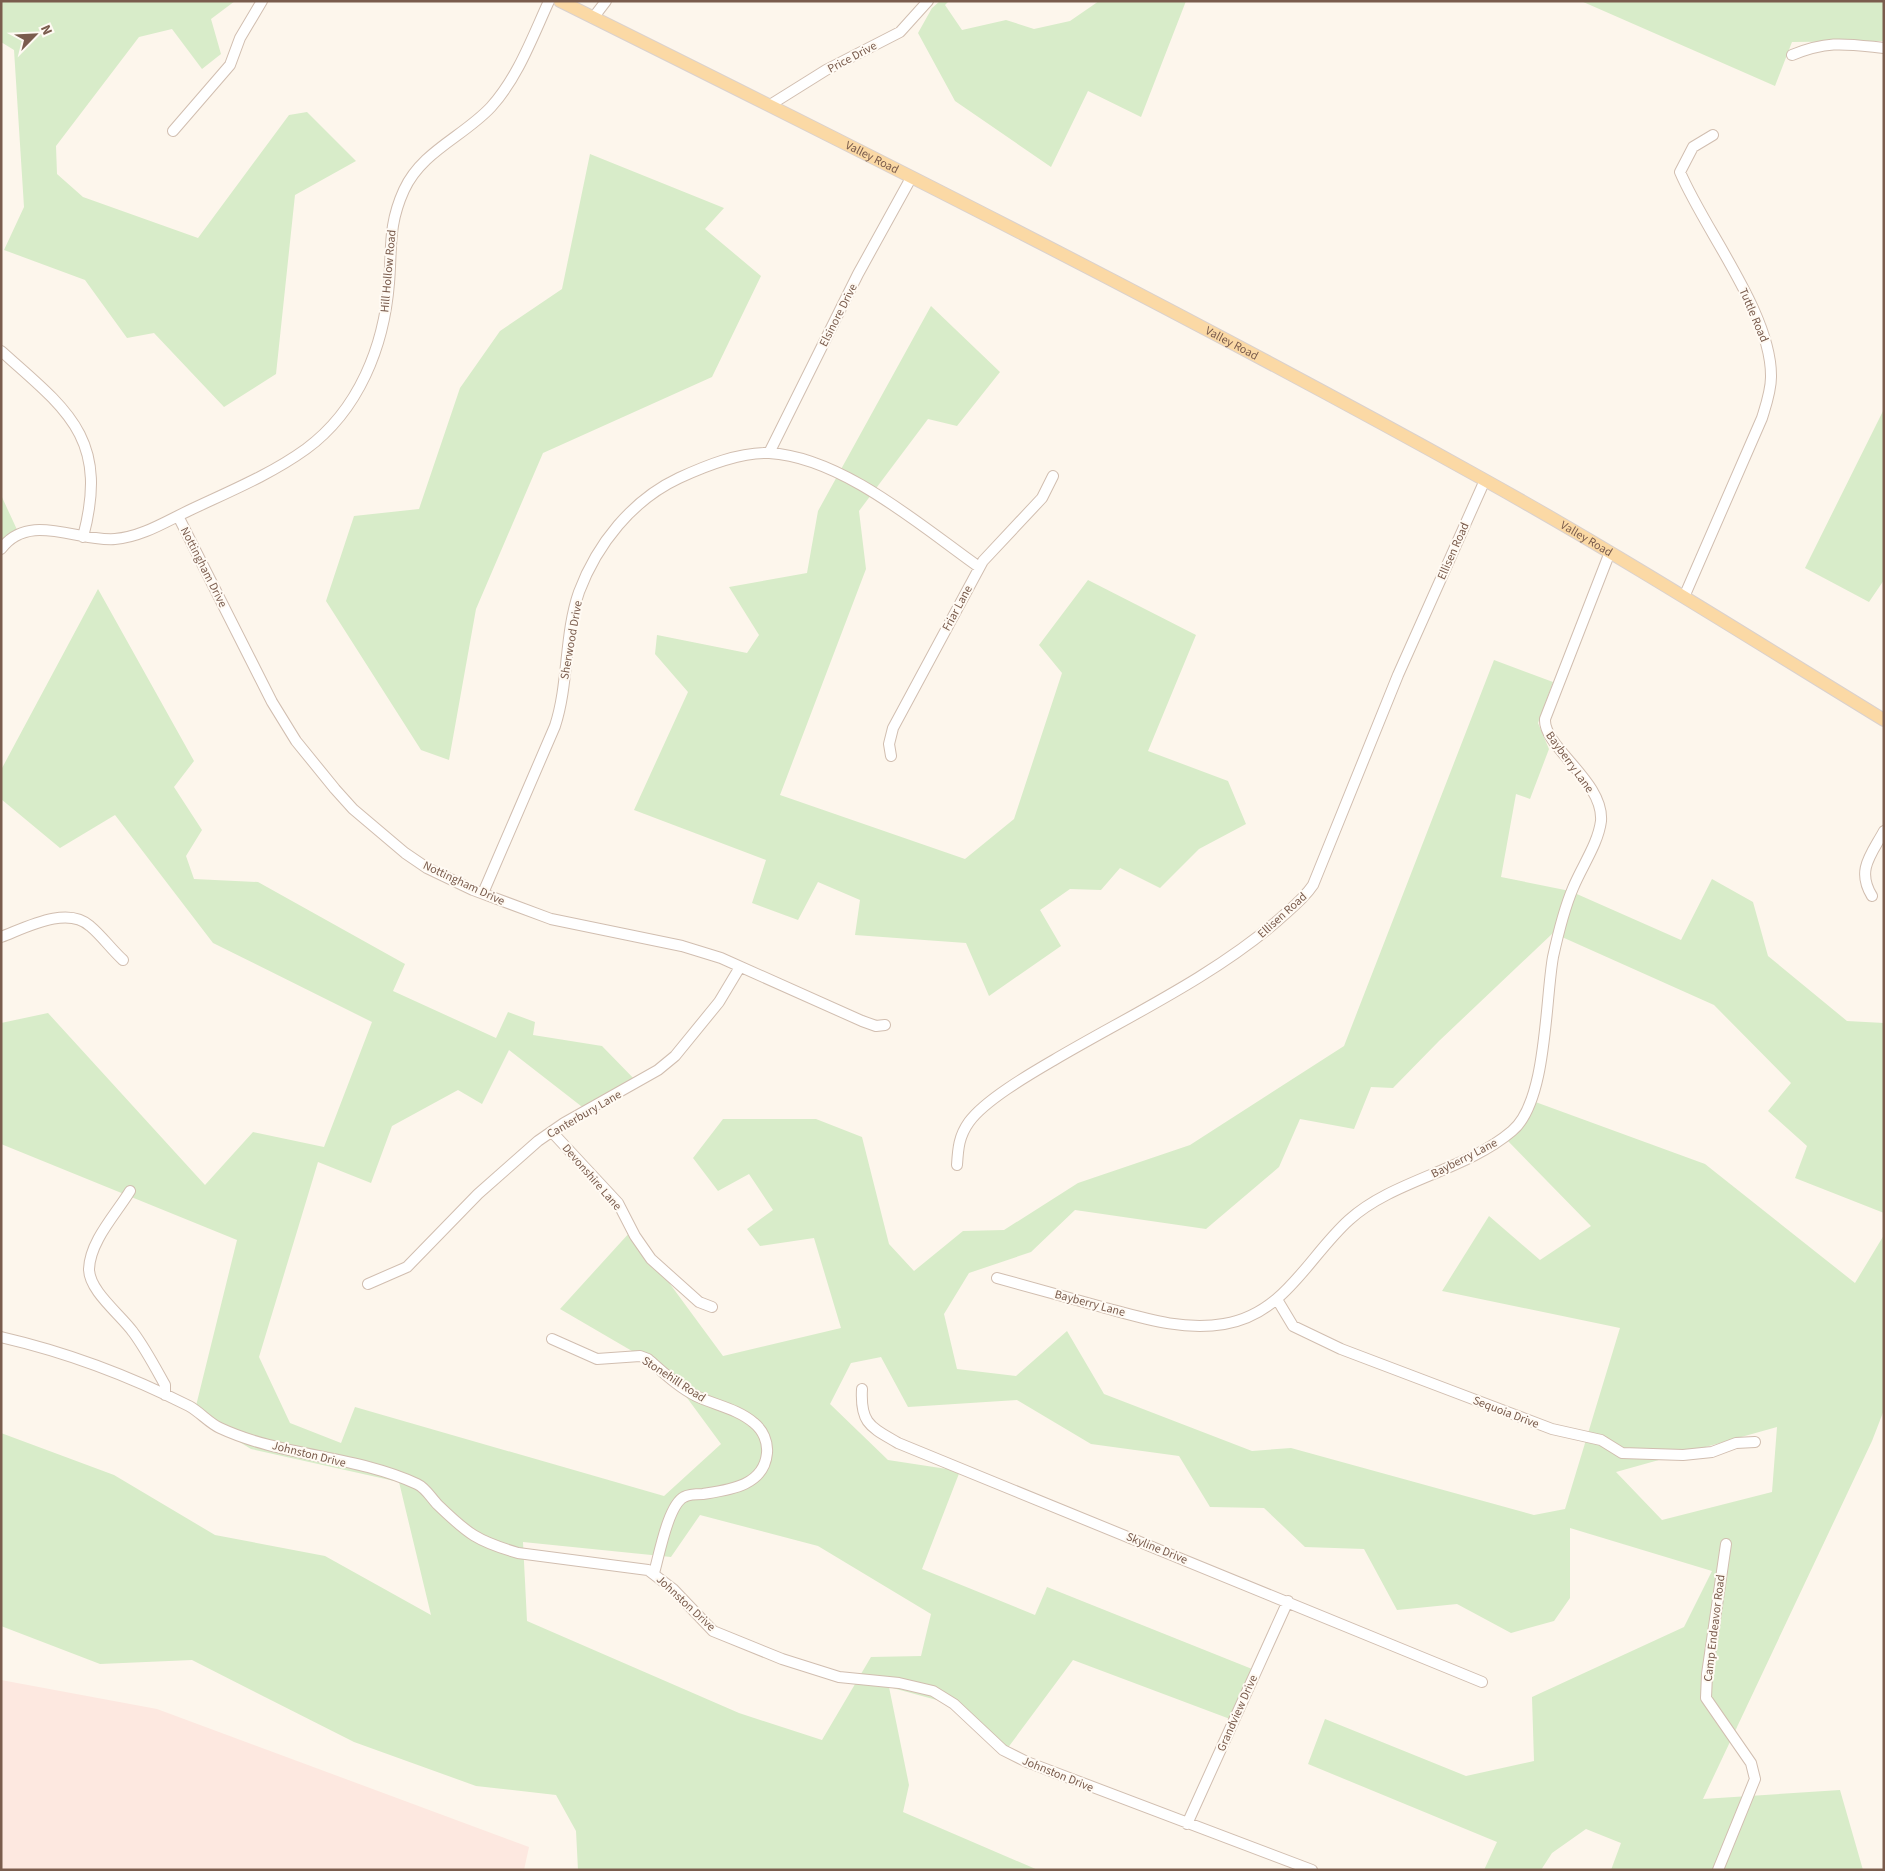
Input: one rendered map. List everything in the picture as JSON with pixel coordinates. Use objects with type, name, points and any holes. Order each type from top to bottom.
[{"type":"main road","name":"Valley Road","points":[[560,1],[770,106],[1255,355],[1485,480],[1610,552],[1884,720]]},
{"type":"street","points":[[173,130],[230,65],[240,38],[262,1]]},
{"type":"street","name":"Hill Hollow Road","points":[[1,549],[6,542],[26,531],[40,529],[83,537],[115,539],[131,536],[178,516],[277,468],[320,437],[344,409],[373,360],[382,330],[389,283],[390,236],[404,191],[423,162],[489,109],[506,89],[520,65],[549,1]]},
{"type":"street","points":[[594,18],[606,1]]},
{"type":"street","name":"Price Drive","points":[[770,106],[826,70],[900,32],[928,1]]},
{"type":"street","points":[[1792,55],[1815,46],[1841,44],[1884,48]]},
{"type":"street","name":"Tuttle Road","points":[[1684,597],[1762,418],[1771,388],[1772,376],[1768,348],[1763,333],[1736,273],[1692,199],[1680,172],[1693,147],[1713,135]]},
{"type":"street","name":"Elsinore Drive","points":[[769,453],[858,274],[911,178]]},
{"type":"street","points":[[1,351],[47,392],[72,419],[86,448],[91,483],[90,508],[83,537]]},
{"type":"street","name":"Sherwood Drive","points":[[483,893],[561,709],[568,649],[579,593],[608,539],[638,503],[664,485],[717,463],[753,454],[769,453],[786,456],[829,468],[860,484],[979,567]]},
{"type":"street","name":"Friar Lane","points":[[891,756],[889,744],[893,728],[979,567],[1042,498],[1053,476]]},
{"type":"street","name":"Ellisen Road","points":[[957,1165],[959,1139],[970,1121],[985,1106],[1038,1069],[1221,963],[1253,941],[1306,896],[1313,885],[1398,675],[1485,480]]},
{"type":"street","name":"Nottingham Drive","points":[[178,516],[272,702],[296,741],[353,808],[405,853],[427,868],[483,893],[551,919],[682,946],[721,958],[862,1021],[876,1026],[885,1025]]},
{"type":"street","name":"Bayberry Lane","points":[[997,1278],[1149,1319],[1188,1326],[1228,1323],[1252,1315],[1278,1301],[1332,1238],[1362,1210],[1488,1148],[1514,1129],[1526,1113],[1540,1070],[1553,957],[1568,901],[1595,842],[1601,822],[1598,801],[1588,783],[1548,732],[1544,719],[1610,552]]},
{"type":"street","points":[[1872,896],[1866,886],[1863,875],[1867,863],[1884,831]]},
{"type":"street","points":[[1,938],[55,918],[72,918],[89,924],[123,960]]},
{"type":"street","name":"Canterbury Lane","points":[[368,1284],[408,1267],[478,1194],[552,1132],[651,1074],[675,1056],[719,1002],[740,967]]},
{"type":"street","name":"Devonshire Lane","points":[[552,1132],[618,1204],[635,1236],[652,1259],[699,1302],[712,1307]]},
{"type":"street","points":[[130,1191],[98,1241],[93,1252],[89,1270],[95,1285],[133,1332],[166,1385],[165,1395]]},
{"type":"street","name":"Sequoia Drive","points":[[1278,1301],[1293,1326],[1341,1349],[1552,1429],[1601,1440],[1622,1453],[1683,1455],[1712,1452],[1736,1443],[1755,1442]]},
{"type":"street","name":"Johnston Drive","points":[[1,1337],[48,1348],[165,1395],[192,1408],[219,1428],[288,1451],[361,1466],[419,1485],[468,1533],[497,1547],[518,1552],[633,1568],[654,1573],[713,1632],[782,1660],[839,1677],[899,1683],[933,1692],[954,1704],[1003,1750],[1027,1762],[1312,1870]]},
{"type":"street","name":"Stonehill Road","points":[[552,1339],[597,1359],[640,1356],[694,1395],[739,1413],[753,1422],[760,1428],[767,1444],[766,1461],[763,1468],[744,1485],[733,1489],[685,1496],[676,1505],[654,1573]]},
{"type":"street","name":"Skyline Drive","points":[[862,1389],[861,1406],[864,1418],[870,1426],[898,1443],[1482,1682]]},
{"type":"street","name":"Camp Endeavor Road","points":[[1718,1870],[1755,1779],[1751,1763],[1706,1698],[1707,1674],[1726,1544]]},
{"type":"street","name":"Grandview Drive","points":[[1187,1824],[1288,1602]]},
{"type":"shaded area","points":[[1,1680],[157,1709],[529,1847],[524,1870],[1,1870]]},
{"type":"green space","points":[[1,1],[235,1],[211,19],[221,54],[202,69],[172,29],[139,37],[56,146],[57,174],[83,197],[198,238],[289,115],[307,112],[356,161],[295,195],[276,374],[224,407],[154,333],[127,338],[85,280],[4,250],[24,207],[14,50],[1,42]]},
{"type":"green space","points":[[940,1],[949,1],[945,5],[962,30],[1006,20],[1034,29],[1070,21],[1099,1],[1186,1],[1141,117],[1088,91],[1051,167],[955,101],[918,33],[932,8]]},
{"type":"green space","points":[[1581,1],[1884,1],[1884,41],[1792,42],[1775,86]]},
{"type":"green space","points":[[590,154],[724,208],[705,229],[761,276],[712,377],[543,453],[476,609],[449,760],[421,750],[326,601],[354,516],[419,509],[460,388],[500,331],[562,289]]},
{"type":"green space","points":[[931,306],[1000,372],[957,426],[928,419],[859,511],[866,569],[780,795],[965,859],[1014,819],[1062,673],[1039,645],[1088,580],[1196,635],[1148,751],[1228,781],[1246,824],[1199,849],[1160,888],[1120,868],[1101,890],[1070,889],[1040,910],[1061,946],[989,996],[966,943],[855,935],[860,900],[818,882],[798,920],[752,903],[766,860],[634,810],[688,692],[655,654],[657,635],[747,653],[759,635],[729,587],[807,573],[818,511]]},
{"type":"green space","points":[[1884,409],[1884,580],[1869,602],[1805,568]]},
{"type":"green space","points":[[1,495],[19,534],[1,554]]},
{"type":"green space","points":[[98,589],[194,761],[174,787],[202,830],[186,856],[194,879],[258,882],[405,964],[393,991],[496,1038],[508,1012],[535,1022],[533,1035],[602,1046],[640,1085],[590,1113],[509,1050],[482,1104],[458,1090],[392,1126],[371,1183],[318,1162],[259,1357],[290,1423],[341,1443],[355,1407],[664,1496],[721,1444],[668,1372],[560,1309],[631,1231],[723,1356],[841,1328],[814,1238],[760,1246],[747,1229],[773,1210],[749,1174],[718,1191],[693,1158],[723,1119],[816,1119],[862,1137],[889,1244],[914,1271],[963,1231],[1004,1230],[1078,1183],[1190,1145],[1344,1046],[1494,660],[1553,682],[1538,723],[1549,749],[1530,799],[1516,794],[1501,877],[1570,891],[1681,940],[1712,879],[1753,902],[1768,956],[1847,1021],[1884,1023],[1884,1213],[1795,1178],[1807,1146],[1768,1111],[1791,1083],[1714,1005],[1553,933],[1439,1041],[1393,1088],[1371,1087],[1354,1129],[1300,1119],[1279,1167],[1206,1229],[1075,1210],[1031,1252],[969,1273],[944,1314],[957,1369],[1016,1376],[1067,1331],[1104,1394],[1252,1451],[1291,1448],[1534,1515],[1565,1509],[1620,1328],[1442,1291],[1489,1216],[1540,1260],[1591,1226],[1505,1138],[1530,1100],[1705,1164],[1855,1283],[1884,1235],[1884,1410],[1872,1441],[1703,1799],[1840,1790],[1863,1870],[1611,1870],[1621,1843],[1586,1829],[1552,1853],[1541,1870],[1484,1870],[1497,1842],[1308,1764],[1325,1719],[1466,1776],[1534,1761],[1532,1697],[1684,1627],[1712,1571],[1570,1528],[1570,1598],[1554,1621],[1511,1633],[1457,1604],[1397,1610],[1364,1549],[1305,1547],[1264,1508],[1210,1507],[1179,1456],[1091,1444],[1017,1400],[908,1407],[881,1357],[851,1363],[830,1404],[888,1460],[960,1471],[922,1569],[1035,1615],[1047,1587],[1252,1669],[1230,1719],[1073,1660],[1004,1753],[944,1702],[889,1687],[909,1785],[903,1812],[1038,1870],[578,1870],[576,1831],[556,1795],[476,1786],[354,1742],[192,1660],[100,1664],[1,1626],[1,1433],[114,1475],[215,1535],[325,1556],[431,1615],[399,1482],[251,1449],[194,1414],[237,1240],[1,1144],[1,1023],[48,1013],[205,1185],[253,1132],[324,1147],[372,1022],[213,943],[115,815],[60,848],[1,799],[1,770]],"holes":[[[1777,1427],[1772,1492],[1662,1520],[1616,1472]],[[700,1515],[818,1546],[931,1614],[921,1656],[871,1657],[822,1740],[739,1713],[527,1621],[523,1542],[671,1557]]]}]
